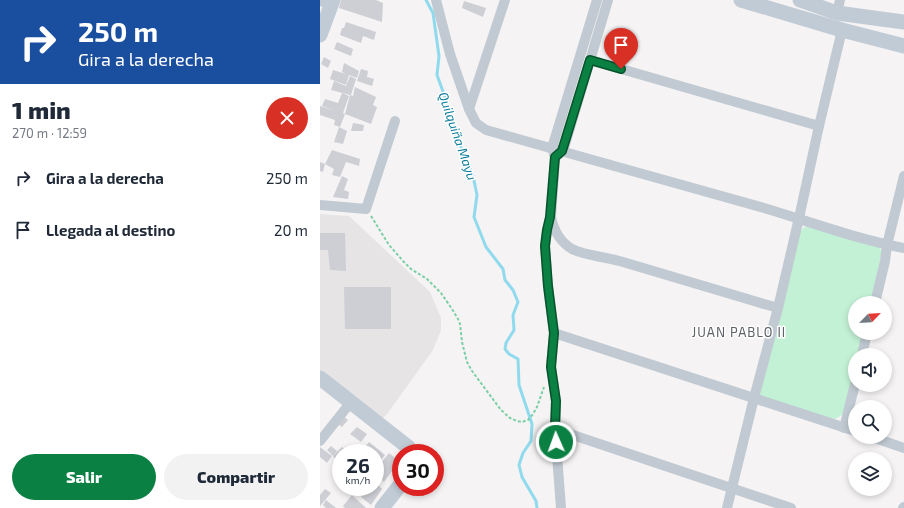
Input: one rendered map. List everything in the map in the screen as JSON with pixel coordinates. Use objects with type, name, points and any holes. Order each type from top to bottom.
[{"type":"street","points":[[436,0],[450,54],[469,109],[476,123],[486,130],[557,152],[799,218],[887,245],[904,248]]},
{"type":"street","points":[[469,109],[505,0]]},
{"type":"street","points":[[561,508],[555,429],[556,401],[551,367],[554,333],[545,246],[550,217],[557,152],[597,0]]},
{"type":"street","points":[[557,152],[590,60],[608,0]]},
{"type":"street","points":[[741,0],[842,30],[904,46]]},
{"type":"street","points":[[800,0],[839,6],[904,22]]},
{"type":"street","points":[[320,34],[328,1]]},
{"type":"street","points":[[727,508],[778,308],[842,30]]},
{"type":"street","points":[[590,60],[819,126]]},
{"type":"street","points":[[320,205],[366,209],[395,122]]},
{"type":"street","points":[[877,296],[885,261],[887,245],[904,176]]},
{"type":"street","points":[[550,217],[558,236],[572,249],[614,259],[778,308]]},
{"type":"street","points":[[554,333],[848,429]]},
{"type":"street","points":[[320,378],[403,444]]},
{"type":"street","points":[[844,428],[853,392]]},
{"type":"street","points":[[320,441],[351,402]]},
{"type":"street","points":[[555,429],[791,508]]},
{"type":"street","points":[[892,444],[904,448]]},
{"type":"street","points":[[382,508],[392,495]]},
{"type":"path","points":[[366,209],[389,245],[411,269],[427,279],[441,293],[460,324],[462,342],[467,362],[501,410],[510,418],[522,422],[528,420],[533,414],[538,407],[540,395],[551,367]]},
{"type":"shaded area","points":[[320,214],[349,216],[430,292],[441,318],[441,330],[433,350],[382,419],[320,374]]},
{"type":"green space","points":[[807,226],[879,247],[882,251],[872,296],[848,296],[848,340],[861,340],[860,348],[848,348],[848,392],[850,392],[844,413],[834,419],[766,400],[760,395],[800,232]]},
{"type":"building","points":[[341,0],[376,0],[383,3],[382,22],[339,8]]},
{"type":"building","points":[[464,1],[486,8],[483,17],[462,8]]},
{"type":"building","points":[[346,22],[376,32],[374,40],[363,36],[361,43],[340,35]]},
{"type":"building","points":[[337,42],[353,49],[351,56],[334,49]]},
{"type":"building","points":[[324,57],[331,61],[328,68],[321,64]]},
{"type":"building","points":[[344,63],[359,71],[357,78],[349,75],[346,85],[330,79],[333,70],[346,74],[342,72]]},
{"type":"building","points":[[361,69],[368,71],[367,77],[374,79],[372,86],[357,81]]},
{"type":"building","points":[[350,76],[356,79],[351,95],[331,90],[334,81],[346,86]]},
{"type":"building","points":[[355,87],[376,97],[373,105],[377,107],[371,124],[345,114],[350,95],[353,96]]},
{"type":"building","points":[[342,93],[349,96],[340,127],[334,125],[335,120],[320,115],[320,106],[335,111],[322,106],[325,99],[338,103]]},
{"type":"building","points":[[353,123],[364,125],[363,131],[351,131]]},
{"type":"building","points":[[339,127],[347,131],[343,144],[334,142]]},
{"type":"building","points":[[332,150],[360,159],[359,166],[346,162],[340,177],[332,175],[334,169],[325,164]]},
{"type":"building","points":[[320,162],[325,164],[323,172],[320,171]]},
{"type":"building","points":[[342,176],[348,179],[344,190],[349,192],[348,199],[333,197]]},
{"type":"building","points":[[320,233],[345,233],[346,271],[330,270],[328,250],[320,250]]},
{"type":"building","points":[[344,287],[391,287],[391,329],[345,329]]},
{"type":"building","points":[[343,416],[348,420],[342,427],[335,422]]},
{"type":"building","points":[[357,427],[367,434],[361,442],[350,434]]},
{"type":"building","points":[[331,446],[332,447],[332,455],[327,450]]},
{"type":"building","points":[[320,447],[332,456],[327,463],[320,457]]},
{"type":"building","points":[[389,453],[392,455],[392,471],[384,482],[384,459]]},
{"type":"building","points":[[325,489],[331,493],[320,506],[320,495]]},
{"type":"building","points":[[351,496],[353,496],[366,508],[345,508],[343,506]]},
{"type":"building","points":[[362,496],[377,496],[371,505],[361,497]]},
{"type":"building","points":[[326,500],[336,508],[326,508],[323,505]]},
{"type":"waterway","name":"Quilquiña Mayu","points":[[426,0],[433,13],[439,56],[437,75],[450,111],[455,133],[473,176],[477,195],[474,217],[486,247],[503,269],[505,280],[513,290],[518,302],[513,315],[514,330],[506,343],[505,349],[509,354],[518,359],[519,385],[532,424],[531,441],[523,453],[519,465],[522,477],[536,501],[537,508]]},
{"type":"district","name":"JUAN PABLO II","points":[[739,332]]},
{"type":"route","points":[[556,442],[556,401],[551,367],[554,333],[545,262],[545,246],[550,217],[555,157],[562,151],[590,60],[621,69]]}]
